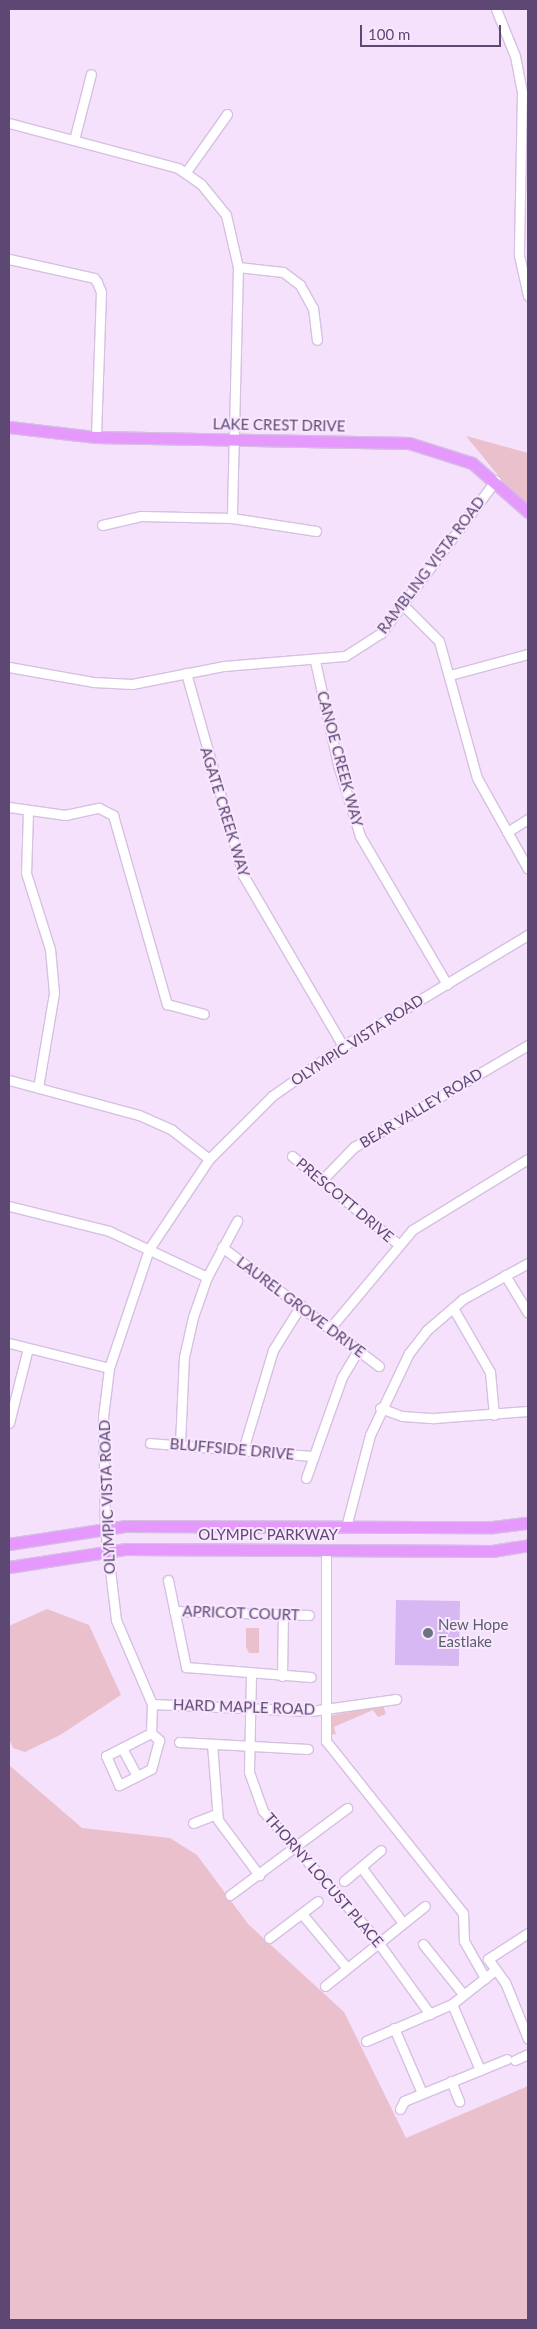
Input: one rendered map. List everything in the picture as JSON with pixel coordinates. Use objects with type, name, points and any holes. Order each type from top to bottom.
[{"type":"main road","name":"LAKE CREST DRIVE","points":[[9,427],[96,437],[409,443],[472,463],[496,480],[528,512]]},
{"type":"main road","name":"OLYMPIC PARKWAY","points":[[9,1544],[105,1528],[346,1527],[528,1523]]},
{"type":"main road","name":"OLYMPIC PARKWAY","points":[[9,1568],[107,1550],[492,1551],[528,1545]]},
{"type":"street","points":[[496,9],[515,56],[522,92],[519,255],[528,296]]},
{"type":"street","points":[[74,140],[91,74]]},
{"type":"street","points":[[186,172],[227,114]]},
{"type":"street","points":[[9,123],[186,172],[226,215],[238,267],[232,518]]},
{"type":"street","points":[[9,259],[94,278],[97,282],[101,292],[96,437]]},
{"type":"street","points":[[238,267],[283,272],[300,284],[314,308],[317,340]]},
{"type":"street","name":"RAMBLING VISTA ROAD","points":[[9,667],[112,684],[252,662],[315,661],[362,648],[403,605],[496,480]]},
{"type":"street","points":[[102,524],[141,516],[232,518],[316,531]]},
{"type":"street","points":[[403,605],[434,634],[450,675],[477,778],[528,869]]},
{"type":"street","points":[[450,675],[528,654]]},
{"type":"street","name":"CANOE CREEK WAY","points":[[315,661],[338,766],[360,836],[447,984]]},
{"type":"street","name":"AGATE CREEK WAY","points":[[186,673],[243,875],[343,1046]]},
{"type":"street","points":[[9,807],[65,815],[99,808],[113,815],[167,1004],[204,1014]]},
{"type":"street","points":[[28,811],[26,873],[50,949],[54,993],[38,1088]]},
{"type":"street","points":[[506,832],[528,819]]},
{"type":"street","name":"OLYMPIC VISTA ROAD","points":[[152,1704],[116,1620],[105,1528],[102,1450],[109,1368],[149,1249],[209,1159],[272,1096],[343,1046],[528,935]]},
{"type":"street","name":"BEAR VALLEY ROAD","points":[[322,1181],[354,1147],[528,1045]]},
{"type":"street","points":[[9,1080],[140,1115],[172,1130],[209,1159]]},
{"type":"street","name":"PRESCOTT DRIVE","points":[[292,1156],[398,1244]]},
{"type":"street","points":[[331,1327],[398,1244],[528,1159]]},
{"type":"street","points":[[9,1206],[109,1232],[207,1277]]},
{"type":"street","points":[[180,1444],[184,1357],[207,1277],[237,1221]]},
{"type":"street","name":"LAUREL GROVE DRIVE","points":[[222,1247],[331,1327],[379,1366]]},
{"type":"street","points":[[346,1527],[380,1408],[409,1354],[453,1308],[505,1275],[528,1263]]},
{"type":"street","points":[[505,1275],[528,1313]]},
{"type":"street","points":[[243,1450],[274,1350],[301,1305]]},
{"type":"street","points":[[453,1308],[490,1372],[494,1415]]},
{"type":"street","points":[[9,1343],[109,1368]]},
{"type":"street","points":[[9,1423],[28,1348]]},
{"type":"street","points":[[306,1478],[342,1377],[358,1350]]},
{"type":"street","points":[[380,1408],[402,1416],[434,1418],[528,1412]]},
{"type":"street","name":"BLUFFSIDE DRIVE","points":[[150,1443],[313,1456]]},
{"type":"street","points":[[326,1550],[324,1709],[326,1741],[463,1913],[464,1941],[485,1978]]},
{"type":"street","points":[[168,1580],[186,1667],[251,1675],[311,1677]]},
{"type":"street","name":"APRICOT COURT","points":[[174,1611],[309,1615]]},
{"type":"street","points":[[282,1615],[282,1676]]},
{"type":"street","name":"THORNY LOCUST PLACE","points":[[251,1675],[250,1772],[263,1811],[430,2014]]},
{"type":"street","name":"HARD MAPLE ROAD","points":[[152,1704],[251,1709],[324,1709],[396,1699]]},
{"type":"street","points":[[151,1733],[152,1704]]},
{"type":"street","points":[[151,1733],[159,1740],[158,1754],[151,1769],[119,1785],[116,1782],[106,1756],[151,1733]]},
{"type":"street","points":[[179,1742],[308,1748]]},
{"type":"street","points":[[212,1744],[216,1814],[259,1875]]},
{"type":"street","points":[[122,1748],[137,1776]]},
{"type":"street","points":[[230,1895],[347,1808]]},
{"type":"street","points":[[193,1823],[216,1814]]},
{"type":"street","points":[[344,1881],[381,1850]]},
{"type":"street","points":[[361,1867],[403,1923]]},
{"type":"street","points":[[269,1938],[318,1901]]},
{"type":"street","points":[[325,1986],[425,1906]]},
{"type":"street","points":[[302,1914],[347,1968]]},
{"type":"street","points":[[528,1933],[488,1959],[528,2039]]},
{"type":"street","points":[[423,1944],[463,1994]]},
{"type":"street","points":[[366,2041],[452,2004],[495,1970]]},
{"type":"street","points":[[452,2004],[480,2070]]},
{"type":"street","points":[[394,2028],[422,2093]]},
{"type":"street","points":[[400,2109],[404,2101],[422,2093],[450,2081],[528,2054]]},
{"type":"street","points":[[450,2081],[458,2101]]},
{"type":"shaded area","points":[[466,436],[528,453],[528,512]]},
{"type":"shaded area","points":[[47,1609],[89,1625],[121,1695],[60,1735],[25,1752],[13,1748],[9,1739],[9,1626]]},
{"type":"shaded area","points":[[246,1628],[259,1628],[259,1653],[249,1653],[246,1647]]},
{"type":"shaded area","points":[[383,1705],[386,1714],[378,1717],[373,1710],[334,1727],[336,1734],[329,1735],[329,1716]]},
{"type":"shaded area","points":[[9,1765],[82,1828],[170,1838],[197,1855],[248,1924],[344,2012],[406,2138],[528,2086],[528,2320],[9,2320]]},
{"type":"building","name":"New Hope Eastlake","points":[[396,1600],[460,1601],[459,1666],[395,1665]]},
{"type":"place","name":"New Hope Eastlake","points":[[428,1633]]}]
